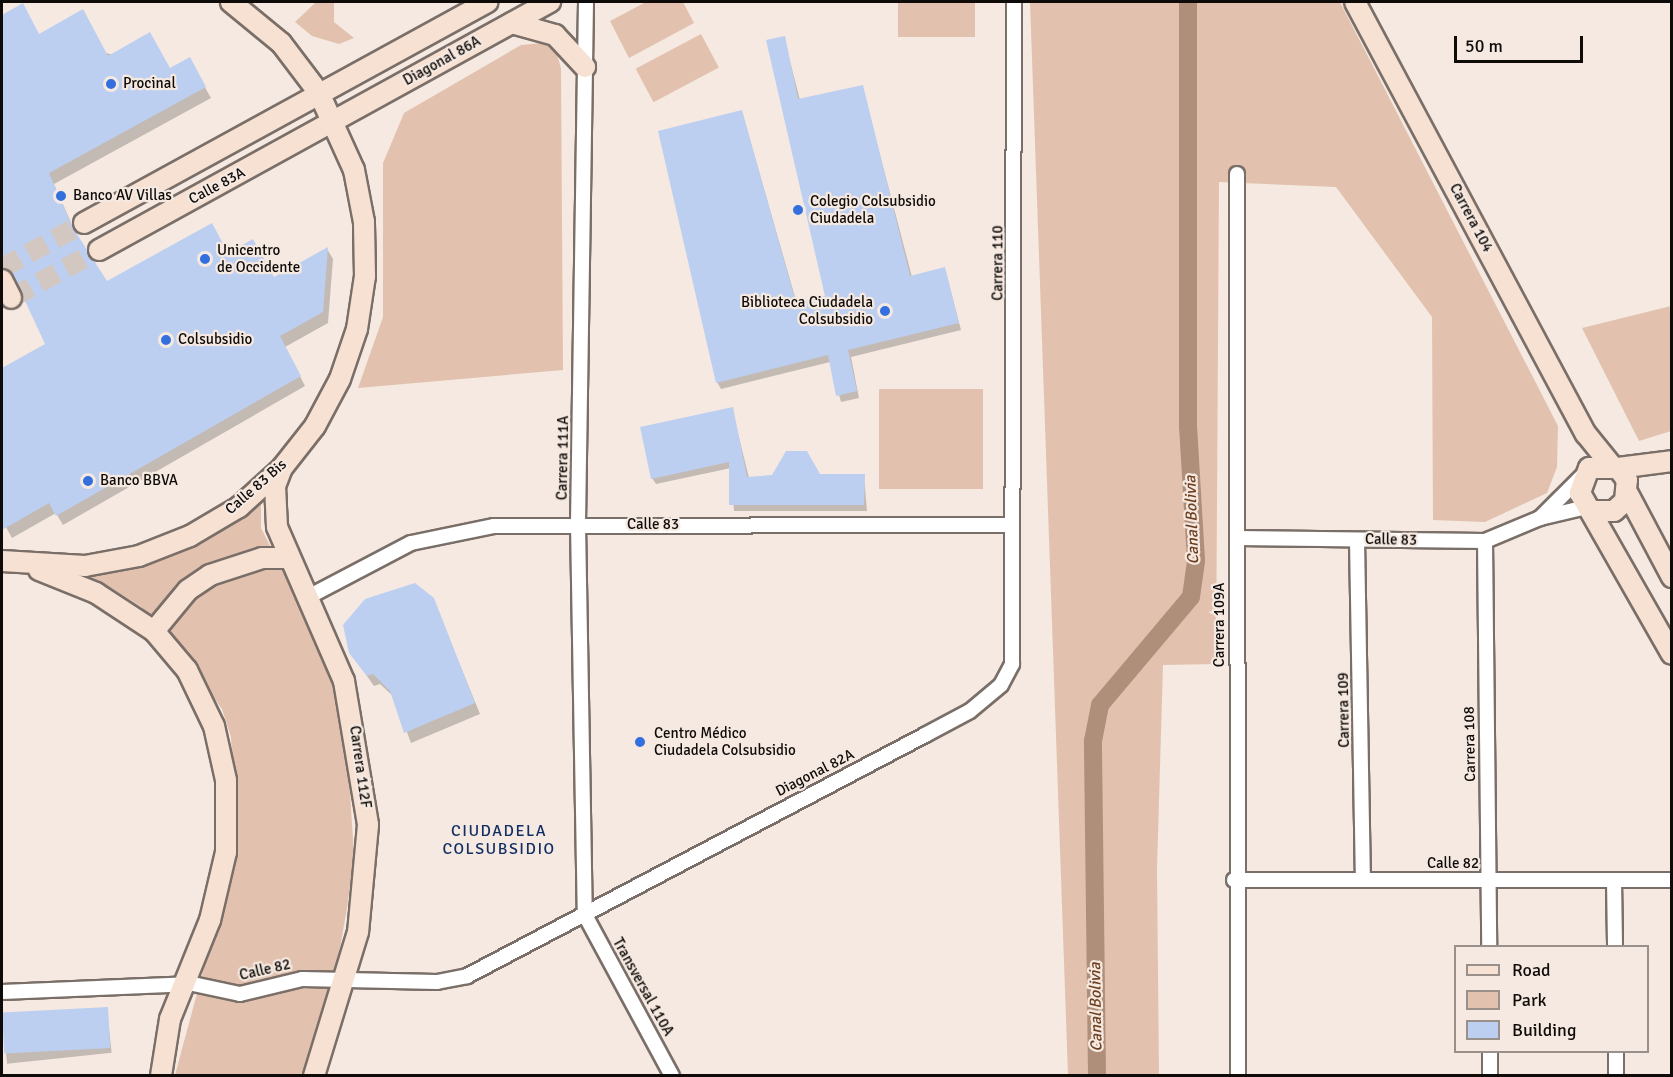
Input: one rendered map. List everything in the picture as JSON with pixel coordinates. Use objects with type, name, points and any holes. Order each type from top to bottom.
[{"type":"street","name":"Calle 83 Bis","points":[[2,561],[31,566],[85,566],[128,558],[190,536],[239,507],[282,468],[315,426],[340,379],[357,328],[365,276],[360,201],[334,120],[319,93],[281,43],[231,2]]},
{"type":"street","name":"Diagonal 86A","points":[[319,93],[488,2]]},
{"type":"street","name":"Diagonal 86A","points":[[334,120],[550,2]]},
{"type":"street","name":"Carrera 111A","points":[[585,915],[578,524],[586,2]]},
{"type":"street","name":"Carrera 110","points":[[1012,525],[1014,2]]},
{"type":"street","name":"Carrera 104","points":[[1359,2],[1586,434],[1614,466]]},
{"type":"street","points":[[512,23],[555,35],[585,67]]},
{"type":"street","name":"Calle 83A","points":[[319,93],[85,222],[100,249],[334,120]]},
{"type":"street","points":[[241,138],[254,166]]},
{"type":"street","name":"Carrera 109A","points":[[1237,174],[1234,880],[1238,1076]]},
{"type":"street","points":[[2,280],[8,300]]},
{"type":"street","name":"Carrera 104","points":[[1586,434],[1586,472],[1580,493],[1671,654]]},
{"type":"street","points":[[1586,472],[1614,466],[1671,462]]},
{"type":"street","points":[[1589,509],[1614,511],[1628,491],[1671,462]]},
{"type":"street","points":[[1614,466],[1671,577]]},
{"type":"street","name":"Carrera 112F","points":[[282,468],[274,503],[289,558],[310,596],[344,681],[366,804],[365,887],[345,983],[314,1076]]},
{"type":"street","name":"Calle 83","points":[[1540,518],[1586,472]]},
{"type":"street","name":"Calle 83","points":[[1237,538],[1485,541],[1540,518],[1589,509]]},
{"type":"street","name":"Calle 83","points":[[310,596],[438,535],[494,526],[578,524],[1012,525]]},
{"type":"street","name":"Diagonal 82A","points":[[497,962],[970,711],[1001,685],[1012,664],[1012,525]]},
{"type":"street","name":"Carrera 109","points":[[1357,540],[1363,880]]},
{"type":"street","name":"Carrera 108","points":[[1485,541],[1489,945]]},
{"type":"street","points":[[154,631],[188,590],[210,575],[262,558],[289,558]]},
{"type":"street","points":[[31,566],[96,593],[154,631],[187,670],[214,726],[226,780],[226,852],[210,920],[181,984],[161,1076]]},
{"type":"street","name":"Calle 82","points":[[1234,880],[1671,880]]},
{"type":"street","points":[[1614,880],[1615,945]]},
{"type":"street","name":"Transversal 110A","points":[[585,915],[672,1076]]},
{"type":"street","name":"Calle 82","points":[[2,992],[181,984],[240,994],[286,981],[345,983],[452,980],[497,962]]},
{"type":"street","points":[[1490,1053],[1490,1076]]},
{"type":"street","points":[[1616,1053],[1616,1076]]},
{"type":"green space","points":[[316,2],[334,2],[334,22],[354,38],[339,44],[312,36],[295,22]]},
{"type":"green space","points":[[646,2],[683,2],[694,23],[629,58],[610,21]]},
{"type":"green space","points":[[898,2],[975,2],[975,37],[898,37]]},
{"type":"green space","points":[[1030,2],[1340,2],[1558,426],[1557,467],[1547,493],[1485,522],[1433,520],[1432,317],[1336,187],[1219,182],[1216,664],[1163,665],[1157,869],[1159,1075],[1068,1075]]},
{"type":"green space","points":[[701,34],[719,68],[654,102],[636,69]]},
{"type":"green space","points":[[543,43],[556,51],[561,68],[563,370],[358,388],[383,317],[383,163],[404,113],[521,45]]},
{"type":"green space","points":[[1671,306],[1671,431],[1639,441],[1582,328]]},
{"type":"green space","points":[[879,389],[983,389],[983,489],[879,489]]},
{"type":"green space","points":[[261,497],[261,528],[323,650],[346,731],[354,855],[347,908],[337,965],[303,1075],[175,1075],[236,849],[231,737],[222,709],[168,634],[140,606],[108,586],[71,574],[119,569],[187,549],[237,520]]},
{"type":"building","name":"Unicentro de Occidente","points":[[23,3],[39,34],[83,9],[108,56],[150,32],[170,68],[190,57],[206,87],[49,173],[73,228],[107,281],[212,223],[228,253],[253,239],[274,277],[328,247],[323,312],[280,336],[301,376],[56,516],[49,503],[2,530],[2,368],[45,344],[13,275],[2,266],[2,15]]},
{"type":"building","points":[[785,36],[798,99],[863,85],[910,276],[945,267],[959,323],[848,350],[857,391],[836,396],[828,355],[716,383],[658,131],[742,110],[796,303],[825,296],[766,40]]},
{"type":"building","points":[[733,407],[747,477],[772,475],[786,451],[807,451],[820,474],[865,474],[864,505],[729,505],[729,462],[651,479],[640,427]]},
{"type":"building","points":[[415,583],[434,598],[475,703],[404,733],[390,691],[373,674],[367,676],[349,653],[343,625],[365,599]]},
{"type":"building","points":[[108,1007],[110,1048],[4,1053],[2,1013]]},
{"type":"waterway","name":"Canal Bolivia","points":[[1097,1076],[1093,741],[1100,705],[1191,597],[1196,560],[1188,427],[1188,2]]},
{"type":"tunnel","points":[[2,268],[84,223]]},
{"type":"tunnel","points":[[13,297],[99,250]]},
{"type":"place","name":"Procinal","points":[[111,84]]},
{"type":"place","name":"Banco AV Villas","points":[[61,196]]},
{"type":"place","name":"Colegio Colsubsidio Ciudadela","points":[[798,210]]},
{"type":"place","name":"Unicentro de Occidente","points":[[205,259]]},
{"type":"place","name":"Biblioteca Ciudadela Colsubsidio","points":[[885,311]]},
{"type":"place","name":"Colsubsidio","points":[[166,340]]},
{"type":"place","name":"Banco BBVA","points":[[88,481]]},
{"type":"place","name":"Centro Médico Ciudadela Colsubsidio","points":[[640,742]]},
{"type":"district","name":"CIUDADELA COLSUBSIDIO","points":[[499,840]]}]
